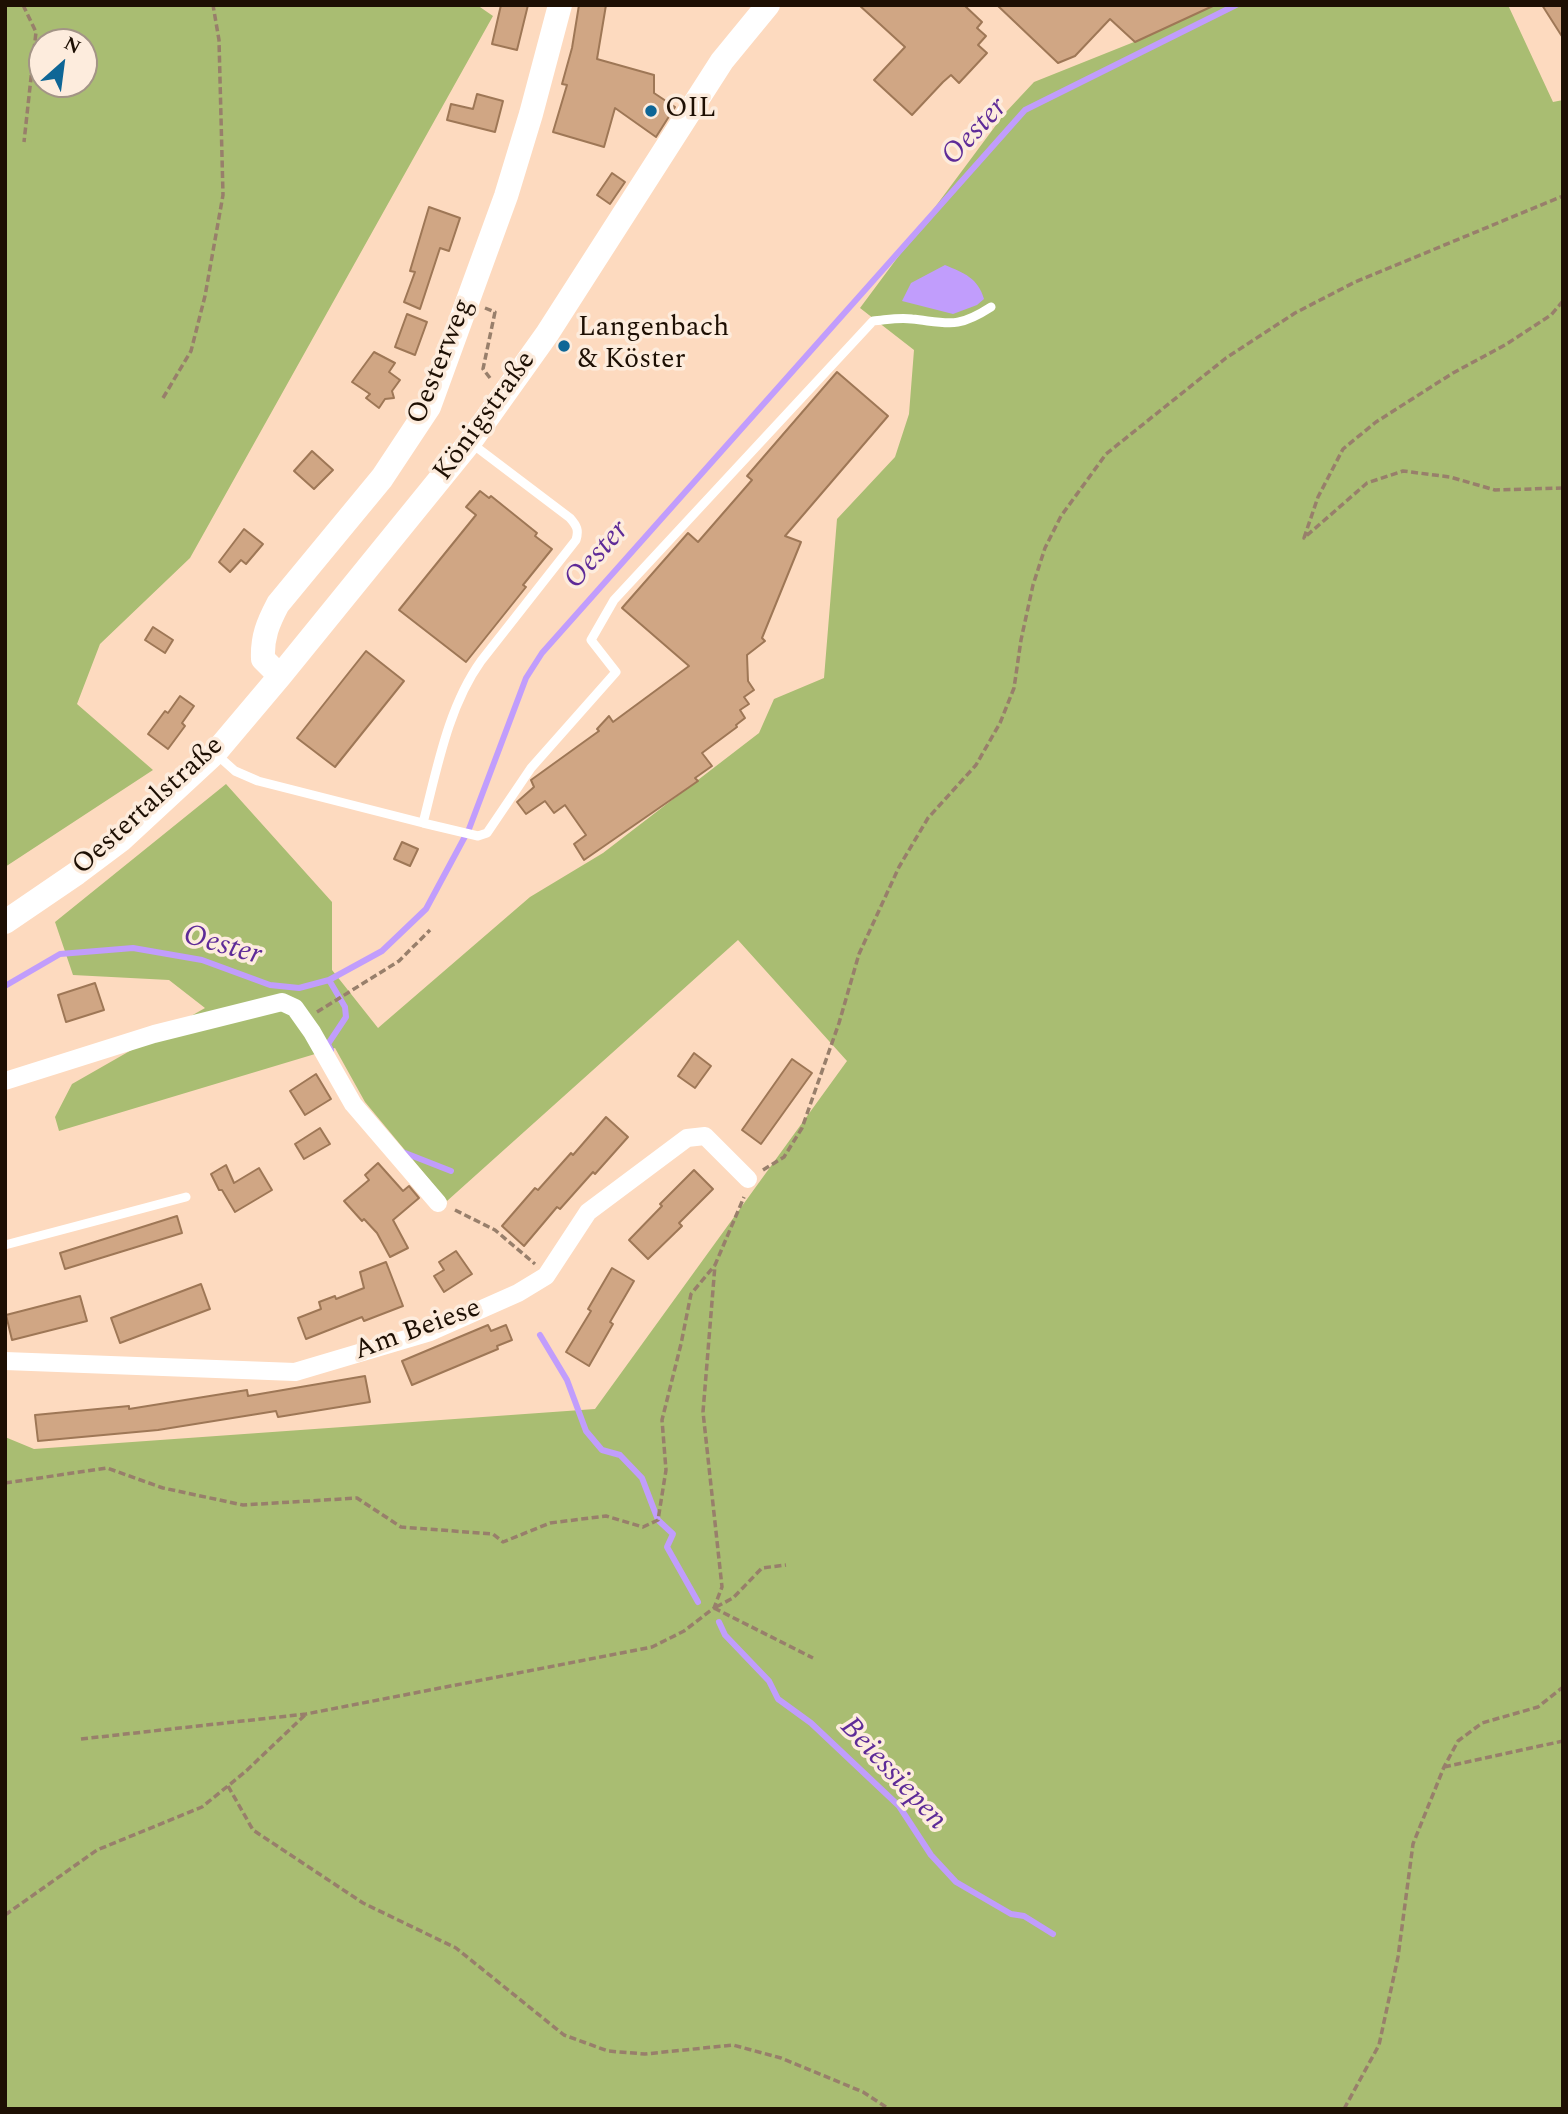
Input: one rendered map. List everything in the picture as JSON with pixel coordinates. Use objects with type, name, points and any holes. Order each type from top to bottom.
[{"type":"main road","name":"Oesterweg","points":[[280,676],[263,659],[262,644],[266,628],[278,604],[382,478],[429,407],[506,196],[560,5]]},
{"type":"main road","name":"Königstraße","points":[[280,676],[470,442],[547,334],[722,61],[768,5]]},
{"type":"main road","name":"Oestertalstraße","points":[[5,922],[20,914],[121,840],[215,753],[280,676]]},
{"type":"street","points":[[5,1081],[154,1034],[282,1003],[295,1008],[312,1032],[353,1104],[438,1203]]},
{"type":"street","name":"Am Beiese","points":[[5,1361],[295,1372],[430,1332],[518,1293],[546,1276],[588,1212],[687,1138],[705,1136],[748,1180]]},
{"type":"lane","points":[[215,753],[235,771],[258,781],[447,831],[478,836],[487,833],[531,768],[616,672],[590,640],[614,600],[873,321],[909,318],[946,324],[971,320],[991,307]]},
{"type":"lane","points":[[423,823],[456,710],[469,678],[576,540],[579,532],[570,518],[470,442]]},
{"type":"lane","points":[[5,1245],[186,1197]]},
{"type":"path","points":[[23,5],[36,32],[23,142]]},
{"type":"path","points":[[163,398],[191,351],[205,296],[223,195],[219,40],[213,5]]},
{"type":"path","points":[[5,1483],[107,1468],[163,1488],[243,1505],[357,1498],[401,1528],[493,1534],[503,1542],[550,1523],[606,1516],[643,1527],[658,1520],[666,1470],[662,1420],[691,1294],[715,1265],[744,1200],[748,1180],[783,1157],[802,1128],[839,1023],[859,954],[900,867],[928,818],[976,765],[1000,723],[1014,688],[1033,585],[1045,548],[1061,516],[1106,454],[1226,358],[1296,313],[1355,282],[1563,196]]},
{"type":"path","points":[[1563,301],[1550,315],[1505,345],[1453,373],[1376,422],[1343,450],[1318,497],[1304,538],[1367,483],[1403,471],[1450,477],[1495,490],[1563,488]]},
{"type":"path","points":[[495,312],[482,369],[486,376],[506,390]]},
{"type":"path","points":[[333,1002],[399,961],[430,929]]},
{"type":"path","points":[[438,1203],[495,1230],[537,1265],[546,1276]]},
{"type":"path","points":[[714,1608],[722,1587],[702,1412],[715,1265]]},
{"type":"path","points":[[81,1739],[306,1714],[652,1647],[684,1632],[714,1608],[733,1598],[762,1568],[786,1565]]},
{"type":"path","points":[[714,1608],[813,1658]]},
{"type":"path","points":[[1344,2109],[1352,2099],[1379,2045],[1398,1957],[1413,1844],[1444,1767],[1458,1741],[1482,1723],[1538,1707],[1563,1687]]},
{"type":"path","points":[[5,1914],[97,1850],[202,1807],[306,1714]]},
{"type":"path","points":[[1444,1767],[1563,1741]]},
{"type":"path","points":[[228,1786],[253,1830],[363,1902],[456,1948],[564,2035],[608,2051],[645,2054],[733,2045],[781,2058],[863,2092],[889,2109]]},
{"type":"green space","points":[[5,5],[477,5],[493,16],[190,558],[100,644],[77,704],[153,770],[5,867]]},
{"type":"green space","points":[[1215,5],[1508,5],[1553,102],[1563,100],[1563,2109],[5,2109],[5,1437],[34,1449],[595,1409],[847,1061],[738,940],[447,1201],[365,1102],[335,1048],[59,1131],[55,1117],[72,1084],[205,1008],[169,980],[73,975],[55,922],[226,784],[332,902],[332,970],[378,1028],[530,897],[603,853],[759,733],[774,699],[824,678],[837,519],[895,457],[909,414],[914,350],[860,308],[1005,113],[1034,82],[1134,42]]},
{"type":"shaded area","points":[[945,265],[974,281],[984,299],[977,305],[953,314],[902,301],[911,283]]},
{"type":"building","points":[[501,5],[528,5],[517,50],[492,44]]},
{"type":"building","points":[[579,5],[606,5],[597,59],[654,75],[654,93],[675,107],[656,137],[615,108],[604,147],[553,132],[567,85],[562,84],[572,48]]},
{"type":"building","points":[[859,5],[964,5],[982,22],[977,28],[986,36],[978,45],[987,53],[959,83],[951,75],[912,115],[874,80],[905,47]]},
{"type":"building","points":[[997,5],[1215,5],[1135,42],[1110,19],[1075,56],[1058,63]]},
{"type":"building","points":[[1542,5],[1563,5],[1563,38]]},
{"type":"building","points":[[477,94],[503,101],[495,132],[447,120],[451,104],[473,109]]},
{"type":"building","points":[[612,173],[625,182],[610,204],[597,195]]},
{"type":"building","points":[[429,207],[460,218],[449,251],[440,248],[420,309],[404,302],[415,272],[410,271]]},
{"type":"building","points":[[407,314],[427,322],[415,355],[395,347]]},
{"type":"building","points":[[374,352],[395,363],[389,372],[400,380],[392,391],[394,398],[385,399],[379,408],[366,398],[370,394],[352,382]]},
{"type":"building","points":[[837,372],[888,416],[785,536],[801,542],[762,638],[765,641],[747,655],[748,681],[754,690],[744,697],[749,704],[740,710],[745,718],[702,753],[712,766],[695,778],[698,781],[584,860],[574,844],[586,835],[565,805],[554,813],[545,801],[526,814],[517,802],[534,787],[531,780],[599,731],[597,729],[609,716],[613,722],[689,666],[622,608],[688,533],[698,542],[752,480],[747,476]]},
{"type":"building","points":[[312,451],[333,470],[314,489],[294,471]]},
{"type":"building","points":[[480,491],[489,498],[491,496],[537,533],[535,536],[552,549],[523,585],[526,587],[466,662],[399,610],[476,515],[466,507]]},
{"type":"building","points":[[244,529],[263,544],[246,564],[241,560],[230,572],[219,562]]},
{"type":"building","points":[[153,627],[173,640],[165,653],[145,640]]},
{"type":"building","points":[[366,651],[404,681],[335,767],[297,738]]},
{"type":"building","points":[[180,696],[194,706],[182,723],[185,726],[168,749],[148,734]]},
{"type":"building","points":[[402,842],[418,849],[410,866],[394,859]]},
{"type":"building","points":[[95,983],[104,1010],[66,1022],[58,995]]},
{"type":"building","points":[[694,1053],[711,1066],[695,1088],[678,1076]]},
{"type":"building","points":[[792,1059],[812,1073],[761,1144],[742,1130]]},
{"type":"building","points":[[316,1074],[331,1099],[305,1115],[290,1091]]},
{"type":"building","points":[[606,1117],[628,1137],[560,1209],[557,1207],[524,1246],[502,1226],[535,1188],[538,1190],[571,1153],[573,1155]]},
{"type":"building","points":[[320,1128],[330,1144],[304,1159],[295,1144]]},
{"type":"building","points":[[378,1163],[403,1191],[409,1186],[419,1198],[393,1220],[408,1248],[390,1257],[377,1233],[344,1201],[369,1180],[365,1175]]},
{"type":"building","points":[[226,1165],[234,1183],[259,1168],[272,1190],[235,1212],[211,1174]]},
{"type":"building","points":[[694,1170],[713,1189],[679,1223],[682,1226],[648,1259],[629,1240]]},
{"type":"building","points":[[177,1216],[182,1233],[65,1269],[60,1253]]},
{"type":"building","points":[[456,1251],[472,1274],[444,1292],[434,1276],[444,1270],[439,1262]]},
{"type":"building","points":[[386,1262],[403,1306],[364,1321],[362,1317],[306,1339],[298,1318],[321,1309],[319,1302],[335,1296],[336,1299],[364,1288],[360,1272]]},
{"type":"building","points":[[612,1268],[634,1281],[589,1366],[566,1352],[591,1311],[588,1309]]},
{"type":"building","points":[[201,1284],[210,1309],[120,1343],[111,1318]]},
{"type":"building","points":[[80,1296],[87,1321],[12,1340],[6,1315]]},
{"type":"building","points":[[488,1325],[491,1331],[506,1325],[512,1340],[497,1346],[498,1349],[412,1385],[402,1361]]},
{"type":"building","points":[[365,1376],[370,1402],[278,1417],[276,1411],[158,1430],[38,1441],[35,1415],[129,1406],[129,1409],[247,1390],[248,1396]]},
{"type":"waterway","name":"Oester","points":[[5,986],[60,954],[133,948],[202,960],[270,985],[299,988],[329,980],[382,951],[426,909],[469,829],[526,678],[542,653],[1025,110],[1236,5]]},
{"type":"waterway","name":"Beiessiepen","points":[[329,980],[345,1007],[346,1017],[328,1044],[331,1050]]},
{"type":"waterway","name":"Beiessiepen","points":[[400,1151],[451,1171]]},
{"type":"waterway","name":"Beiessiepen","points":[[540,1335],[567,1380],[586,1431],[602,1450],[620,1455],[642,1478],[658,1520],[673,1534],[667,1547],[698,1602]]},
{"type":"waterway","name":"Beiessiepen","points":[[719,1622],[725,1635],[769,1681],[778,1699],[811,1723],[899,1806],[931,1855],[956,1882],[1011,1914],[1024,1916],[1053,1934]]},
{"type":"place","name":"OIL","points":[[651,111]]},
{"type":"place","name":"Langenbach & Köster","points":[[564,346]]}]
